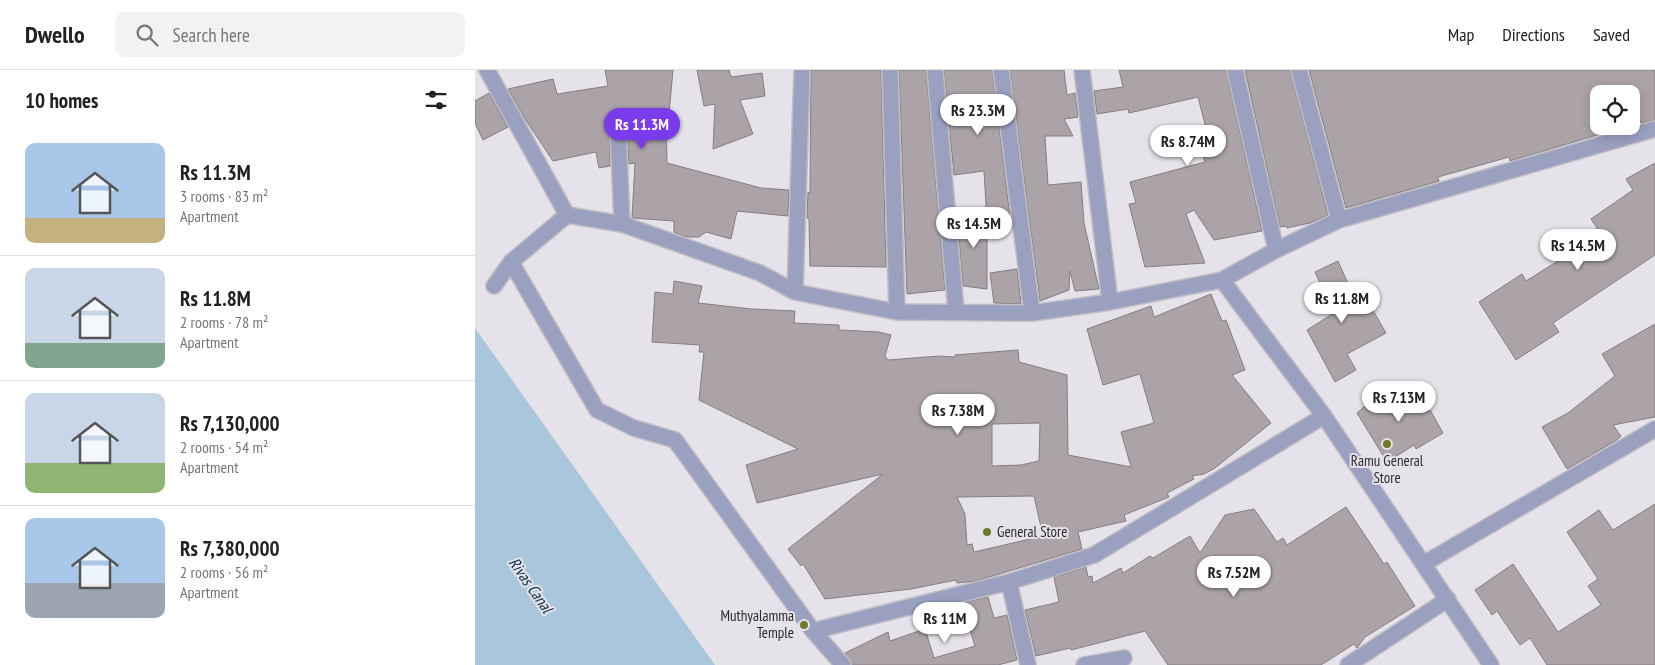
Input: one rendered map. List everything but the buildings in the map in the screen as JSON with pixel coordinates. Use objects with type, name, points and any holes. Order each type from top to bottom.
[{"type":"street","points":[[487,70],[567,215]]},
{"type":"street","points":[[795,292],[803,70]]},
{"type":"street","points":[[890,70],[897,312]]},
{"type":"street","points":[[935,70],[956,311]]},
{"type":"street","points":[[1001,70],[1032,313]]},
{"type":"street","points":[[1082,70],[1109,302]]},
{"type":"street","points":[[1235,70],[1276,250]]},
{"type":"street","points":[[1299,70],[1339,220]]},
{"type":"street","points":[[618,129],[622,224]]},
{"type":"street","points":[[495,286],[511,262],[567,215],[622,224],[760,273],[795,292],[897,312],[1032,313],[1109,302],[1222,280],[1276,250],[1339,220],[1655,130]]},
{"type":"street","points":[[511,262],[597,410],[633,428],[675,440],[813,630],[843,665]]},
{"type":"street","points":[[1222,280],[1324,416],[1425,563],[1491,665]]},
{"type":"street","points":[[813,630],[1009,582],[1094,555],[1324,416]]},
{"type":"street","points":[[1425,563],[1655,429]]},
{"type":"street","points":[[1009,582],[1028,665]]},
{"type":"street","points":[[1348,665],[1448,599]]},
{"type":"street","points":[[1084,665],[1124,658]]},
{"type":"water","name":"Rivas Canal","points":[[475,328],[715,665],[475,665]]},
{"type":"place","name":"Ramu General Store","points":[[1387,444]]},
{"type":"place","name":"General Store","points":[[987,532]]},
{"type":"place","name":"Muthyalamma Temple","points":[[804,625]]}]
